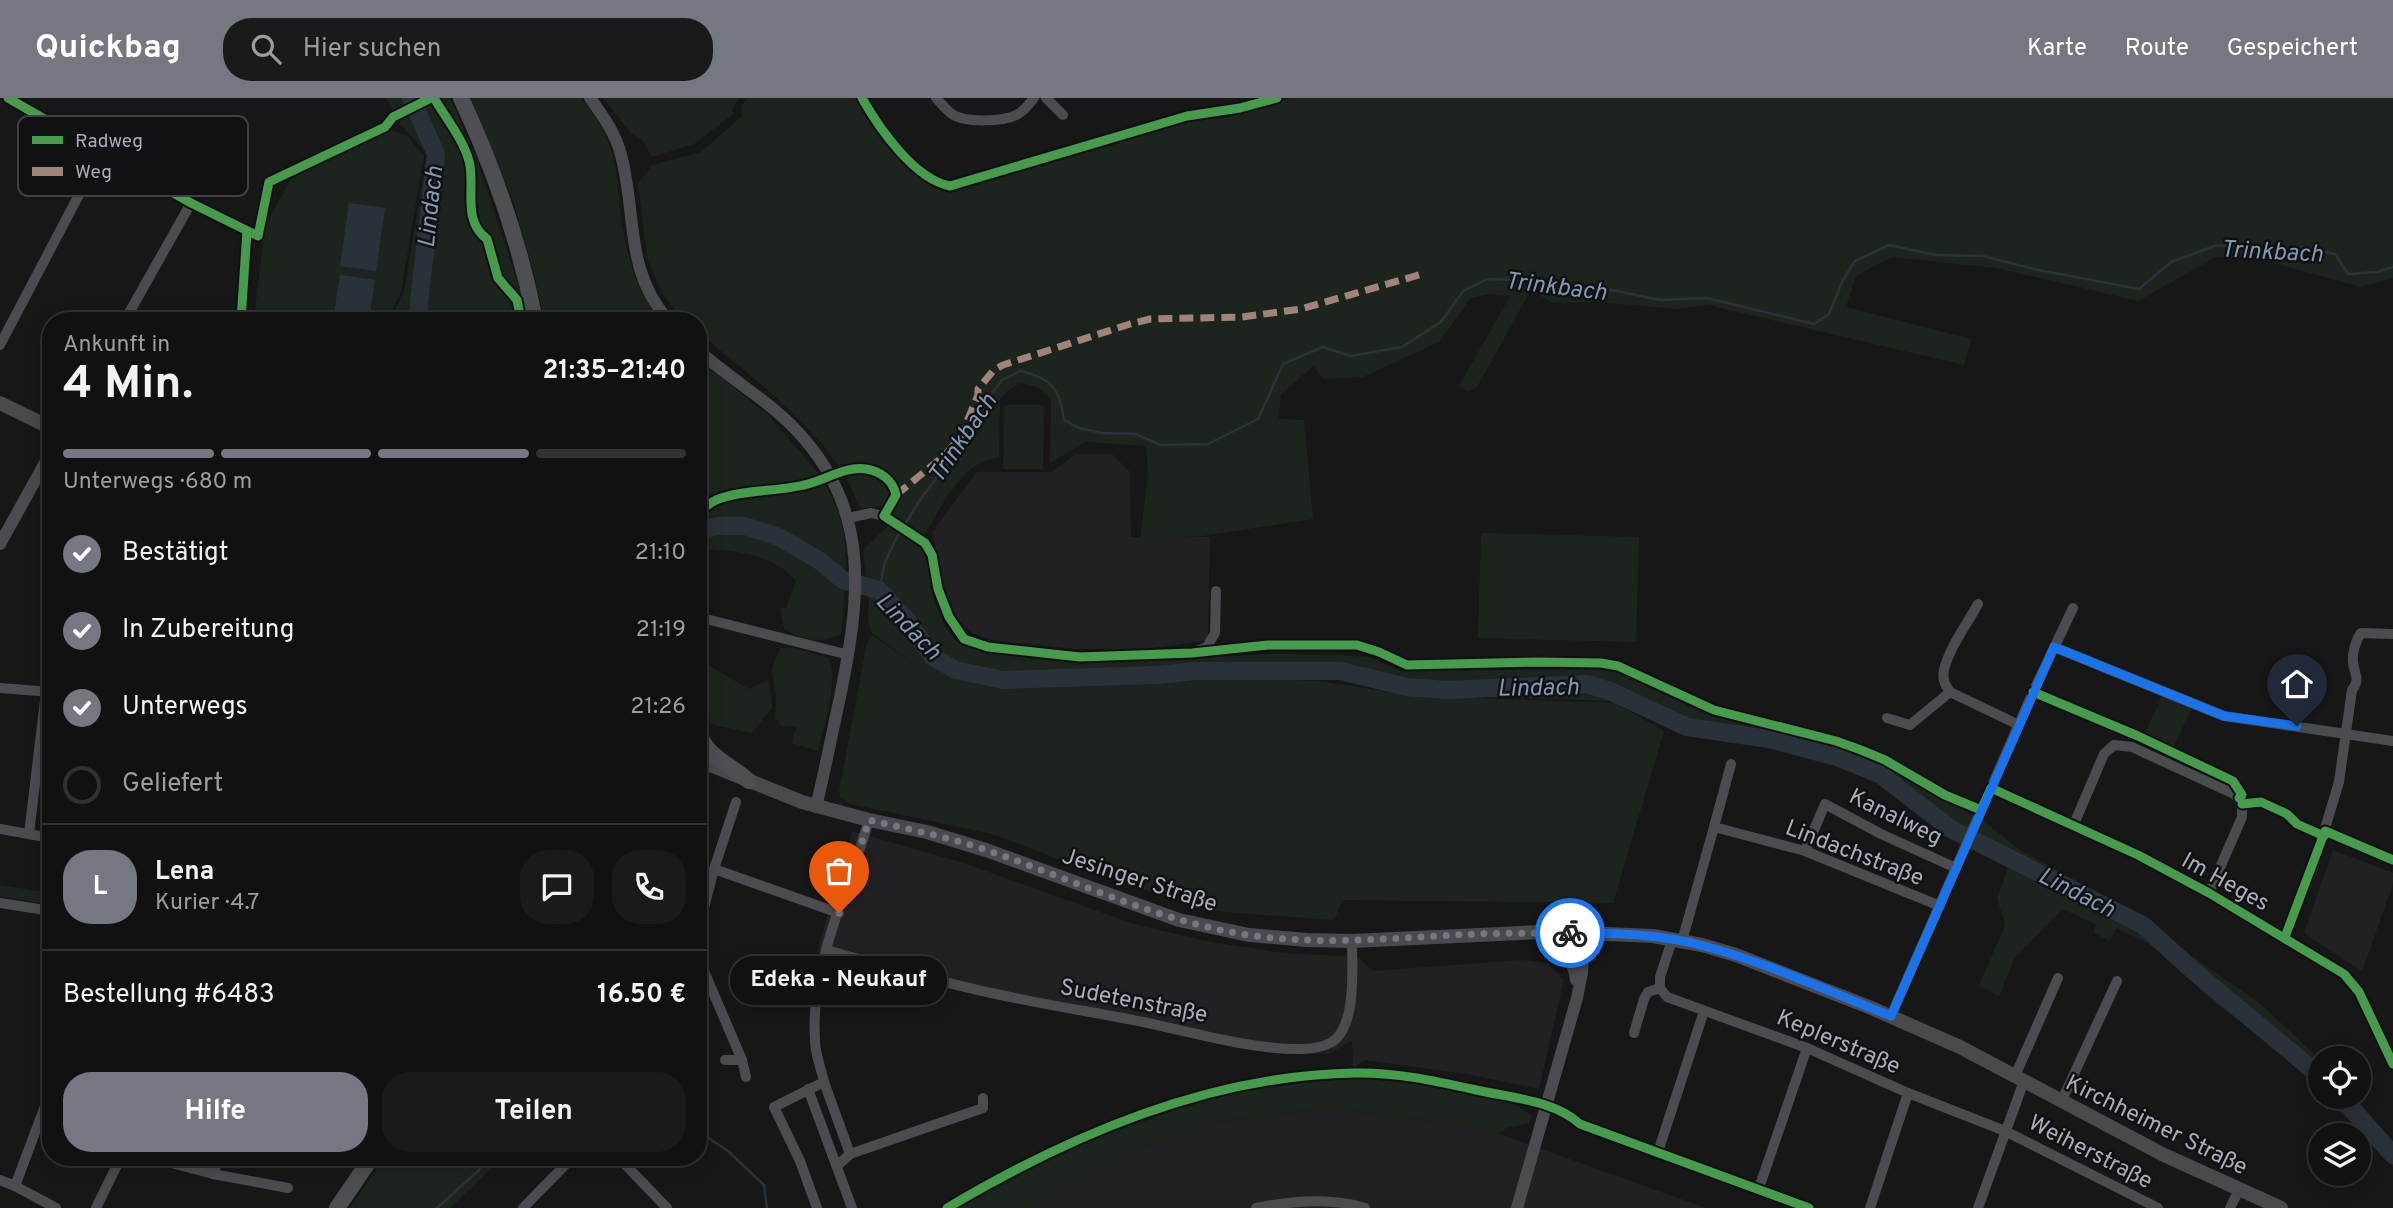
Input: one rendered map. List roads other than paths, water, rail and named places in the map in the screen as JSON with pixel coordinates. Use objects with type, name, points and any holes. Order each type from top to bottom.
[{"type":"main road","points":[[461,98],[493,174],[514,236],[533,312]]},
{"type":"main road","points":[[0,403],[42,424]]},
{"type":"main road","points":[[707,749],[734,767],[748,781]]},
{"type":"main road","name":"Jesinger Straße","points":[[707,764],[816,807],[927,832],[986,850],[1179,920],[1249,935],[1352,941],[1540,932],[1584,933]]},
{"type":"main road","name":"Kirchheimer Straße","points":[[1584,933],[1653,936],[1736,955],[1891,1016],[1960,1047],[2061,1102],[2281,1208]]},
{"type":"main road","points":[[337,1208],[366,1166]]},
{"type":"street","points":[[8,98],[40,116]]},
{"type":"street","points":[[590,98],[604,118],[621,153],[634,246],[642,279],[661,312]]},
{"type":"street","points":[[936,98],[959,118],[980,120],[1001,119],[1018,114],[1034,98]]},
{"type":"street","points":[[1046,98],[1063,115]]},
{"type":"street","points":[[0,345],[78,196]]},
{"type":"street","points":[[179,196],[258,236]]},
{"type":"street","points":[[130,312],[191,203]]},
{"type":"street","points":[[707,357],[798,432],[834,482],[848,518],[855,557],[856,602],[849,655],[816,807]]},
{"type":"street","points":[[0,544],[42,468]]},
{"type":"street","points":[[848,518],[871,513],[884,516],[925,543],[932,555],[942,601],[956,629],[964,639],[988,647],[1080,656],[1192,653],[1208,647],[1215,633],[1216,591]]},
{"type":"street","points":[[1978,604],[1943,671],[1944,683],[1950,692],[2019,725]]},
{"type":"street","points":[[1891,1016],[2073,608]]},
{"type":"street","points":[[707,619],[849,655]]},
{"type":"street","points":[[2285,937],[2325,831],[2339,782],[2352,690],[2358,674],[2353,663],[2356,639],[2361,633],[2393,634]]},
{"type":"street","points":[[2054,647],[2224,716],[2393,741]]},
{"type":"street","points":[[0,688],[42,691]]},
{"type":"street","points":[[1887,718],[1909,724],[1950,692]]},
{"type":"street","points":[[29,834],[42,742]]},
{"type":"street","points":[[2074,824],[2104,754],[2114,745],[2133,747],[2234,794],[2242,804],[2242,817],[2209,893]]},
{"type":"street","points":[[1633,1033],[1648,992],[1660,988],[1660,977],[1677,940],[1714,827],[1731,764]]},
{"type":"street","name":"Im Heges","points":[[1991,788],[2138,855],[2209,893],[2344,974],[2355,987],[2393,1064]]},
{"type":"street","points":[[707,896],[736,802]]},
{"type":"street","name":"Kanalweg","points":[[1805,851],[1825,804],[1881,834],[1956,868]]},
{"type":"street","points":[[850,1154],[824,1082],[815,1043],[814,1009],[826,950],[869,820]]},
{"type":"street","name":"Lindachstraße","points":[[1714,827],[1805,851],[1940,906]]},
{"type":"street","points":[[0,829],[42,836]]},
{"type":"street","points":[[2325,831],[2393,860]]},
{"type":"street","points":[[714,869],[839,913]]},
{"type":"street","points":[[0,903],[42,910]]},
{"type":"street","points":[[1540,932],[1559,945],[1575,968],[1577,998]]},
{"type":"street","points":[[1517,1208],[1577,998],[1582,973],[1584,933]]},
{"type":"street","name":"Sudetenstraße","points":[[826,950],[995,994],[1185,1032],[1300,1049],[1318,1048],[1332,1041],[1347,1020],[1352,941]]},
{"type":"street","points":[[707,978],[742,1060],[746,1077]]},
{"type":"street","points":[[1978,1208],[2005,1132],[2020,1078],[2058,978]]},
{"type":"street","points":[[2061,1102],[2117,981]]},
{"type":"street","name":"Keplerstraße","points":[[1660,988],[1667,996],[1704,1012],[1807,1048],[2005,1132]]},
{"type":"street","points":[[1658,1152],[1704,1012]]},
{"type":"street","points":[[1759,1188],[1807,1048]]},
{"type":"street","points":[[725,1060],[742,1060]]},
{"type":"street","points":[[817,1208],[800,1161],[774,1107],[824,1082]]},
{"type":"street","points":[[808,1089],[852,1208]]},
{"type":"street","points":[[1870,1208],[1908,1093]]},
{"type":"street","points":[[837,1166],[850,1154],[984,1108],[983,1098]]},
{"type":"street","points":[[15,1186],[42,1114]]},
{"type":"street","name":"Weiherstraße","points":[[2005,1132],[2158,1208]]},
{"type":"street","points":[[1606,1134],[1809,1208]]},
{"type":"street","points":[[96,1208],[117,1166]]},
{"type":"street","points":[[183,1166],[288,1188]]},
{"type":"street","points":[[213,1174],[216,1166]]},
{"type":"street","points":[[524,1208],[564,1166]]},
{"type":"street","points":[[627,1166],[667,1208]]},
{"type":"street","points":[[0,1181],[56,1208]]},
{"type":"street","points":[[2230,1208],[2239,1190]]},
{"type":"street","points":[[1256,1208],[1305,1202],[1339,1203],[1365,1208]]},
{"type":"waterway","name":"Lindach","points":[[411,98],[436,154],[418,312]]},
{"type":"waterway","name":"Trinkbach","points":[[905,524],[982,417],[987,400],[1001,381],[1020,371],[1047,381],[1057,393],[1064,420],[1079,428],[1102,433],[1135,434],[1161,445],[1208,444],[1258,419],[1283,364],[1323,347],[1351,356],[1402,347],[1441,322],[1463,291],[1487,279],[1537,281],[1617,291],[1660,300],[1707,298],[1814,324],[1829,314],[1843,280],[1855,261],[1889,245],[1936,255],[1983,256],[2038,270],[2139,289],[2171,262],[2217,245],[2277,251],[2304,247],[2335,254],[2348,274],[2377,272],[2393,267]]},
{"type":"waterway","name":"Lindach","points":[[707,528],[745,526],[779,537],[820,561],[843,580],[879,590],[905,618],[933,657],[956,670],[1003,680],[1157,675],[1195,671],[1340,671],[1407,687],[1446,690],[1586,684],[1610,691],[1687,727],[1769,739],[1837,757],[1881,775],[1951,829],[2143,925],[2190,968],[2308,1066]]},
{"type":"waterway","name":"Trinkbach","points":[[879,590],[885,562],[901,529]]},
{"type":"waterway","name":"Lindach","points":[[2352,1109],[2393,1155]]},
{"type":"waterway","points":[[707,1137],[728,1151],[764,1185],[767,1208]]},
{"type":"waterway","points":[[437,1208],[482,1166]]},
{"type":"place","name":"Edeka - Neukauf","points":[[839,913]]}]
